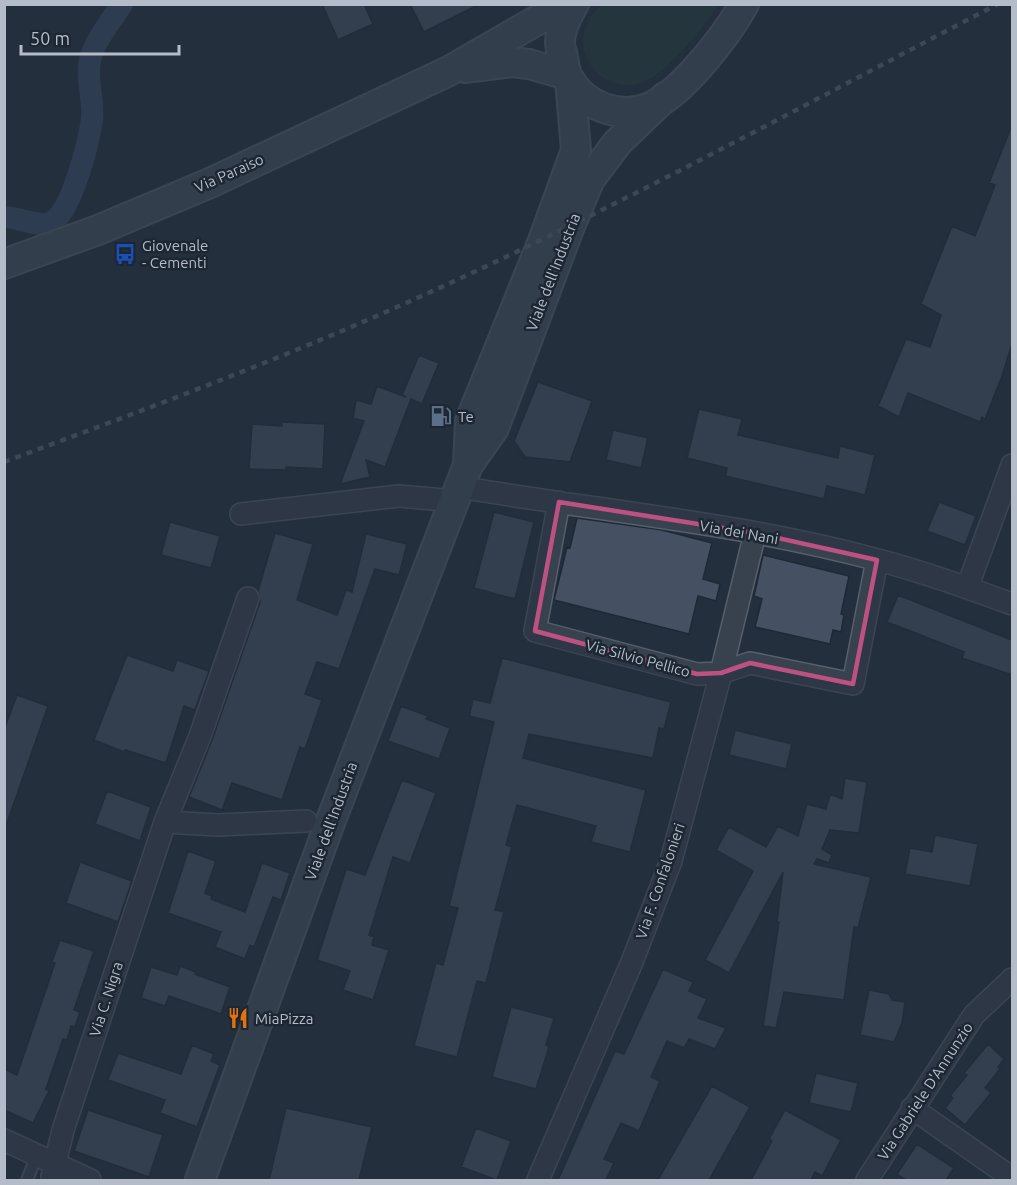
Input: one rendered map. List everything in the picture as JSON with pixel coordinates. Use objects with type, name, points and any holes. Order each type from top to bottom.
[{"type":"main road","name":"Via Paraiso","points":[[4,264],[98,230],[210,183],[449,71],[534,22],[573,4]]},
{"type":"main road","name":"Viale dell'Industria","points":[[461,484],[470,421],[576,150],[568,78],[560,44],[564,21],[573,4]]},
{"type":"main road","points":[[568,78],[588,100],[609,111],[624,113],[650,108],[692,74],[736,19],[744,4]]},
{"type":"main road","name":"Via Paraiso","points":[[449,71],[512,62],[529,64],[568,78]]},
{"type":"main road","name":"Viale dell'Industria","points":[[200,1180],[328,828],[461,484],[494,428],[590,179],[618,142],[665,97]]},
{"type":"street","points":[[967,588],[1012,465]]},
{"type":"street","name":"Via dei Nani","points":[[241,514],[399,496],[461,484],[754,533],[878,560],[1012,604]]},
{"type":"street","name":"Via Silvio Pellico","points":[[559,502],[535,631],[697,674],[721,673],[750,663],[853,684],[878,560]]},
{"type":"street","name":"Via F. Confalonieri","points":[[538,1180],[632,962],[671,861],[721,673],[754,533]]},
{"type":"street","name":"Via C. Nigra","points":[[48,1165],[63,1130],[165,822],[200,736],[248,598]]},
{"type":"street","points":[[165,822],[218,825],[306,821]]},
{"type":"street","name":"Via Gabriele D'Annunzio","points":[[867,1180],[974,1015],[1012,979]]},
{"type":"street","points":[[912,1108],[1012,1178]]},
{"type":"street","points":[[4,1140],[48,1165],[90,1180]]},
{"type":"lane","points":[[27,1180],[48,1165]]},
{"type":"highlighted area","points":[[559,502],[755,533],[877,560],[853,684],[750,663],[721,673],[697,674],[535,631]]},
{"type":"green space","points":[[602,5],[718,5],[694,37],[662,70],[641,83],[629,85],[617,84],[596,72],[584,51],[583,39],[586,27]]},
{"type":"building","points":[[322,4],[364,4],[373,24],[338,40]]},
{"type":"building","points":[[410,4],[480,4],[424,32]]},
{"type":"building","points":[[1012,125],[1012,344],[1002,376],[985,419],[982,417],[980,422],[908,393],[899,417],[878,406],[906,339],[930,347],[941,315],[921,304],[952,226],[975,236],[995,185],[989,183]]},
{"type":"building","points":[[419,355],[439,363],[422,404],[411,399],[385,467],[366,460],[370,477],[340,484],[364,421],[353,418],[356,400],[371,404],[377,386],[406,397],[402,395]]},
{"type":"building","points":[[538,382],[592,401],[570,462],[525,457],[514,441]]},
{"type":"building","points":[[699,409],[742,419],[738,435],[838,458],[840,446],[875,455],[865,495],[827,486],[824,499],[725,476],[727,468],[687,458]]},
{"type":"building","points":[[282,422],[325,424],[323,469],[286,467],[286,470],[249,469],[252,424],[282,426]]},
{"type":"building","points":[[613,430],[648,438],[641,468],[606,460]]},
{"type":"building","points":[[939,502],[976,516],[965,545],[927,531]]},
{"type":"building","points":[[494,512],[534,522],[515,599],[474,588]]},
{"type":"building","points":[[577,518],[662,530],[712,543],[703,579],[720,584],[716,601],[698,596],[689,634],[554,600]]},
{"type":"building","points":[[170,522],[220,536],[211,568],[161,555]]},
{"type":"building","points":[[275,533],[313,544],[297,600],[337,615],[346,590],[352,592],[366,534],[407,544],[399,575],[375,569],[339,669],[317,662],[305,694],[322,700],[305,749],[300,747],[282,800],[232,783],[222,810],[189,797],[212,740],[260,602],[258,591]]},
{"type":"building","points":[[763,555],[849,576],[841,614],[844,615],[841,632],[833,630],[830,644],[755,627],[762,599],[754,596]]},
{"type":"building","points":[[898,595],[1012,640],[1012,675],[962,658],[964,652],[887,622]]},
{"type":"building","points":[[127,655],[173,671],[177,660],[209,671],[195,710],[184,706],[166,763],[125,750],[124,752],[94,740]]},
{"type":"building","points":[[502,658],[671,702],[664,729],[659,728],[653,758],[529,734],[523,758],[646,790],[630,852],[591,842],[596,826],[517,805],[506,845],[512,847],[495,910],[504,912],[486,983],[477,981],[457,1057],[414,1046],[436,963],[443,965],[458,908],[449,906],[494,722],[469,716],[473,699],[490,703]]},
{"type":"building","points":[[17,695],[48,706],[7,823],[4,823],[4,730]]},
{"type":"building","points":[[401,706],[428,716],[426,719],[450,728],[439,759],[388,741]]},
{"type":"building","points":[[735,730],[792,744],[786,769],[729,755]]},
{"type":"building","points":[[845,778],[867,782],[859,833],[830,830],[822,849],[832,855],[829,863],[817,859],[814,864],[871,877],[858,928],[854,927],[844,1000],[784,992],[776,1028],[763,1026],[779,922],[777,922],[783,872],[729,973],[705,960],[753,871],[716,850],[729,827],[766,847],[778,826],[798,836],[807,804],[826,809],[830,794],[842,799]]},
{"type":"building","points":[[402,780],[436,793],[410,863],[393,857],[369,935],[374,937],[372,945],[389,950],[373,1000],[343,990],[350,971],[317,960],[346,869],[365,875]]},
{"type":"building","points":[[107,791],[151,807],[140,841],[95,824]]},
{"type":"building","points":[[935,835],[978,844],[970,886],[905,874],[910,848],[932,852]]},
{"type":"building","points":[[188,851],[216,861],[205,893],[212,896],[211,899],[245,912],[262,863],[290,873],[281,900],[273,897],[254,947],[250,945],[245,959],[215,947],[221,932],[168,913]]},
{"type":"building","points":[[80,862],[132,881],[118,922],[66,903]]},
{"type":"building","points":[[60,940],[94,951],[74,1010],[80,1012],[75,1027],[71,1026],[67,1040],[63,1039],[46,1089],[49,1091],[33,1123],[4,1110],[4,1069],[17,1075],[55,963],[52,962]]},
{"type":"building","points":[[180,966],[230,987],[221,1014],[169,996],[165,1006],[141,998],[151,967],[177,975]]},
{"type":"building","points":[[663,969],[693,982],[689,991],[707,999],[698,1018],[726,1028],[715,1049],[689,1039],[684,1048],[667,1041],[651,1077],[660,1081],[639,1131],[621,1123],[604,1159],[614,1163],[606,1180],[558,1180],[615,1051],[624,1054]]},
{"type":"building","points":[[869,990],[889,994],[892,1000],[905,1002],[902,1023],[894,1042],[860,1035]]},
{"type":"building","points":[[511,1007],[554,1018],[546,1045],[549,1047],[536,1089],[492,1077]]},
{"type":"building","points":[[988,1044],[1004,1059],[998,1067],[1000,1069],[985,1088],[991,1093],[965,1125],[945,1108],[953,1098],[950,1096],[967,1075],[964,1073]]},
{"type":"building","points":[[192,1045],[214,1054],[211,1061],[220,1065],[197,1127],[160,1113],[165,1100],[108,1080],[118,1053],[181,1074]]},
{"type":"building","points":[[816,1073],[858,1083],[851,1112],[809,1103]]},
{"type":"building","points":[[712,1086],[750,1107],[709,1180],[658,1180]]},
{"type":"building","points":[[286,1108],[372,1127],[359,1180],[269,1180]]},
{"type":"building","points":[[88,1110],[163,1135],[149,1177],[74,1151]]},
{"type":"building","points":[[785,1110],[841,1140],[822,1176],[815,1172],[811,1180],[751,1180],[772,1141],[769,1139]]},
{"type":"building","points":[[476,1128],[511,1141],[497,1180],[461,1167]]},
{"type":"building","points":[[917,1144],[954,1168],[946,1180],[906,1180],[897,1174]]},
{"type":"waterway","points":[[4,217],[45,224],[58,217],[65,207],[78,177],[92,119],[90,60],[99,38],[122,4]]},
{"type":"railway","points":[[4,462],[293,351],[466,276],[620,201],[998,4]]},
{"type":"place","name":"Giovenale - Cementi","points":[[125,254]]},
{"type":"place","name":"Te","points":[[441,416]]},
{"type":"place","name":"MiaPizza","points":[[238,1018]]}]
